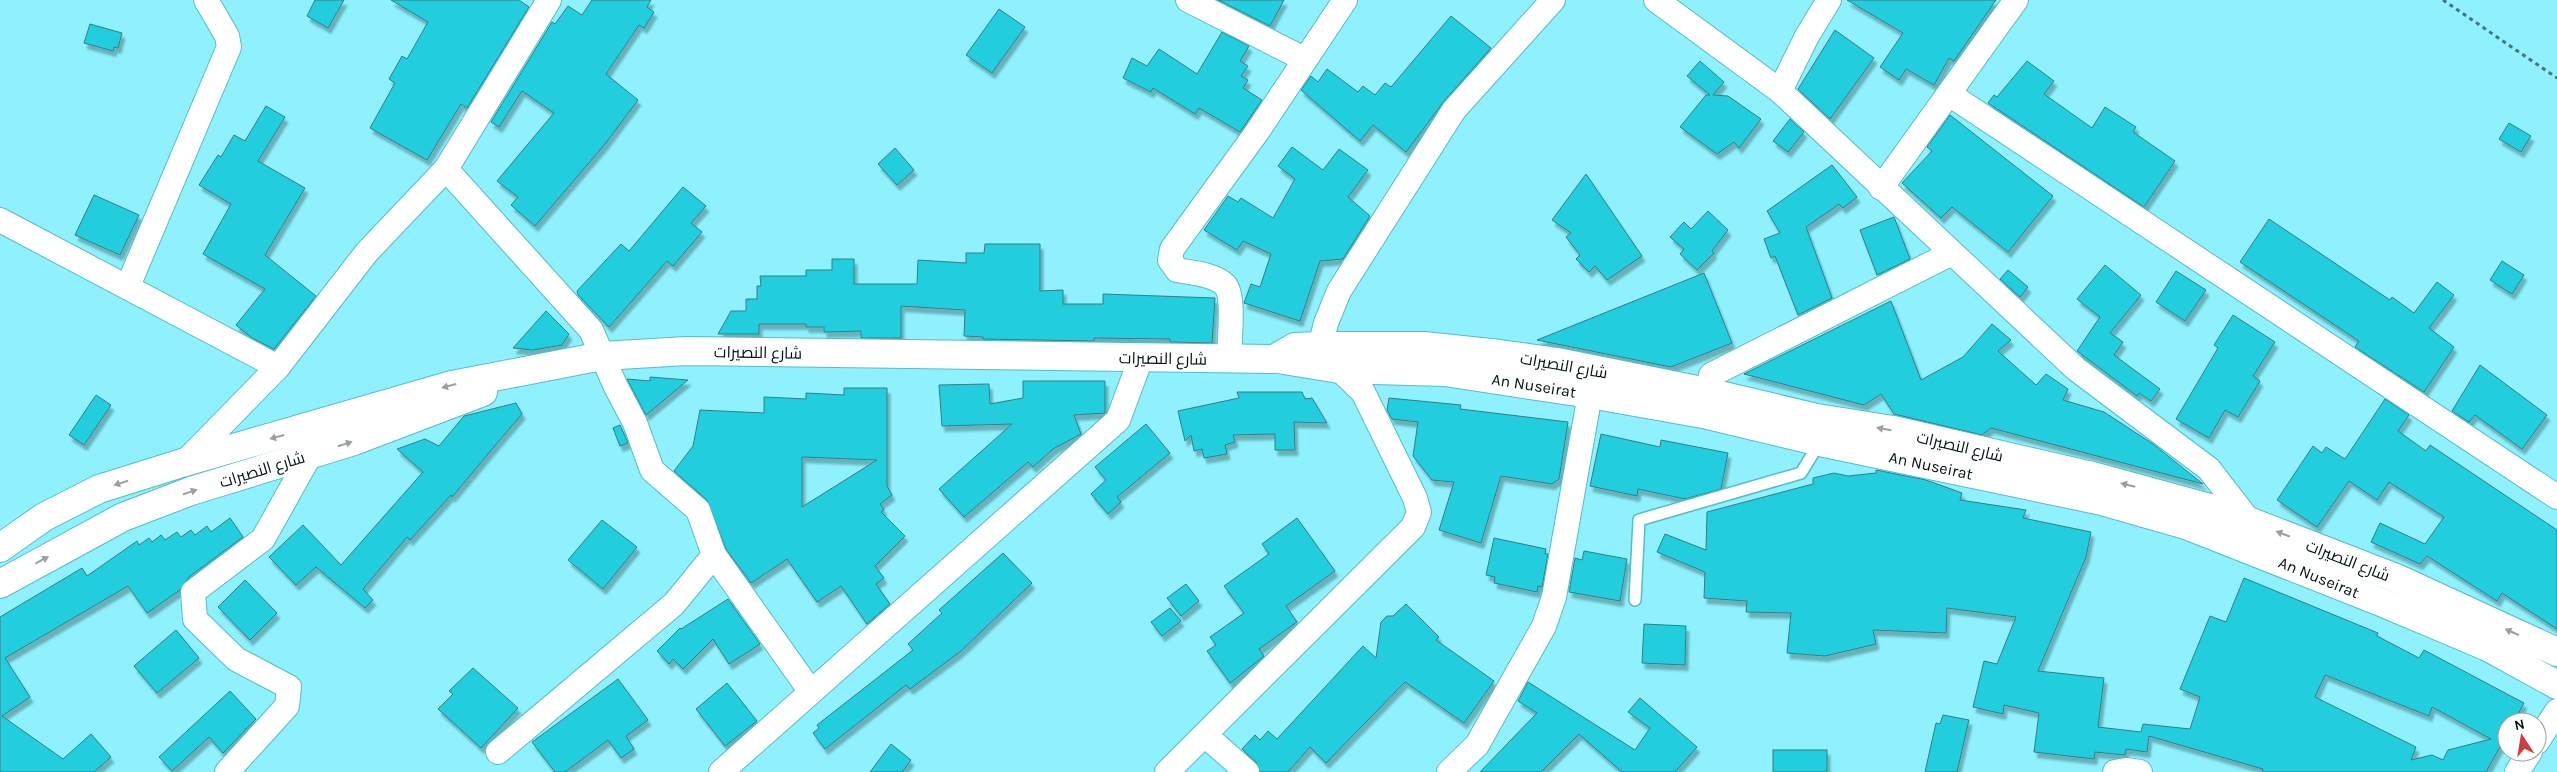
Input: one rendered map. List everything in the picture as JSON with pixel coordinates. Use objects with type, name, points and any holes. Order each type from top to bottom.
[{"type":"main road","name":"شارع النصيرات","points":[[1325,360],[1424,346],[1557,362],[1705,403],[1893,430],[2096,477],[2210,507],[2252,522],[2396,578],[2557,652]]},
{"type":"main road","name":"شارع النصيرات","points":[[0,548],[44,517],[99,490],[185,462],[452,385],[602,356],[696,351],[1141,358],[1274,358]]},
{"type":"main road","name":"An Nuseirat","points":[[1274,358],[1325,360],[1445,372],[1590,394],[1705,403],[1820,442],[2102,501],[2186,525],[2264,556],[2488,647],[2557,685]]},
{"type":"main road","name":"شارع النصيرات","points":[[0,584],[123,516],[191,491],[354,442],[468,399],[531,369]]},
{"type":"street","points":[[128,286],[229,47],[227,36],[206,0]]},
{"type":"street","points":[[185,462],[278,367],[367,252],[446,169],[549,0]]},
{"type":"street","points":[[1188,0],[1304,60]]},
{"type":"street","points":[[1229,358],[1231,294],[1225,285],[1211,277],[1177,270],[1170,260],[1172,249],[1257,132],[1345,0]]},
{"type":"street","points":[[1167,772],[1413,527],[1419,512],[1415,498],[1363,392],[1325,360],[1338,291],[1454,110],[1553,0]]},
{"type":"street","points":[[1656,0],[1780,91],[1881,188],[2076,369],[2209,469],[2252,522],[2264,556]]},
{"type":"street","points":[[1780,91],[1807,36],[1829,0]]},
{"type":"street","points":[[1881,188],[2016,0]]},
{"type":"street","points":[[1949,94],[2557,497]]},
{"type":"street","points":[[446,169],[591,330],[614,385],[635,423],[652,470],[698,510],[714,555],[812,692]]},
{"type":"street","points":[[0,220],[278,367]]},
{"type":"street","points":[[1705,403],[1711,375],[1952,253]]},
{"type":"street","points":[[721,772],[1118,420],[1141,358]]},
{"type":"street","points":[[1449,772],[1477,745],[1544,626],[1554,597],[1590,394]]},
{"type":"street","points":[[227,772],[287,706],[288,687],[236,658],[195,619],[193,592],[264,539],[310,455]]},
{"type":"street","points":[[498,752],[674,604],[714,555]]},
{"type":"street","points":[[2547,726],[2557,711]]},
{"type":"street","points":[[1205,735],[1247,772]]},
{"type":"street","points":[[2115,772],[2126,770],[2140,772]]},
{"type":"lane","points":[[1636,600],[1640,520],[1801,473],[1820,442]]},
{"type":"path","points":[[2443,0],[2557,78]]},
{"type":"building","points":[[315,0],[344,0],[328,28],[307,16]]},
{"type":"building","points":[[391,0],[519,0],[529,7],[467,108],[461,104],[427,160],[370,128],[395,83],[389,79],[402,56],[407,59],[428,22]]},
{"type":"building","points":[[592,0],[651,0],[647,7],[654,12],[644,28],[639,25],[606,74],[638,100],[605,144],[535,226],[511,205],[518,197],[497,181],[554,113],[522,91],[499,127],[491,122],[552,22],[555,24],[568,6],[582,15]]},
{"type":"building","points":[[1218,0],[1284,0],[1270,26]]},
{"type":"building","points":[[1847,0],[1996,0],[1954,61],[1949,58],[1934,85],[1906,69],[1899,80],[1880,67],[1903,33]]},
{"type":"building","points":[[999,9],[1025,27],[992,73],[966,55]]},
{"type":"building","points":[[1451,16],[1491,48],[1444,101],[1406,152],[1373,125],[1360,141],[1301,90],[1311,76],[1318,82],[1327,69],[1358,92],[1363,86],[1375,95],[1385,83],[1391,87]]},
{"type":"building","points":[[90,24],[122,33],[118,48],[114,47],[113,51],[84,43]]},
{"type":"building","points":[[1835,30],[1874,58],[1830,119],[1798,89]]},
{"type":"building","points":[[1222,32],[1249,46],[1240,61],[1248,66],[1241,76],[1248,80],[1243,88],[1262,100],[1240,132],[1199,108],[1195,114],[1153,88],[1151,92],[1123,78],[1132,58],[1147,66],[1159,49],[1197,74]]},
{"type":"building","points":[[1700,61],[1724,82],[1713,95],[1728,96],[1761,119],[1739,148],[1734,142],[1717,154],[1680,127],[1706,95],[1710,95],[1687,76]]},
{"type":"building","points":[[2027,61],[2054,81],[2044,94],[2092,128],[2105,107],[2136,127],[2133,132],[2175,161],[2144,207],[1988,103],[1994,95],[1997,97]]},
{"type":"building","points":[[266,106],[285,117],[258,161],[305,188],[265,255],[316,296],[274,349],[252,338],[236,325],[265,289],[203,254],[231,204],[199,185],[218,155],[221,157],[234,135],[245,141]]},
{"type":"building","points":[[1950,115],[2053,196],[2008,252],[1952,207],[1941,218],[1902,183],[1932,151],[1927,147]]},
{"type":"building","points":[[1790,119],[1804,132],[1788,152],[1773,141]]},
{"type":"building","points":[[2509,123],[2531,136],[2521,152],[2499,139]]},
{"type":"building","points":[[1292,147],[1323,170],[1339,149],[1368,170],[1348,197],[1370,216],[1343,259],[1320,261],[1300,321],[1244,303],[1251,284],[1260,287],[1271,254],[1243,241],[1237,250],[1204,230],[1228,196],[1238,202],[1241,198],[1273,218],[1295,179],[1278,166]]},
{"type":"building","points":[[895,148],[914,170],[897,185],[878,164]]},
{"type":"building","points":[[1832,165],[1857,197],[1843,208],[1839,204],[1806,227],[1832,298],[1798,315],[1775,256],[1771,258],[1764,239],[1780,233],[1767,211]]},
{"type":"building","points":[[1586,174],[1642,256],[1607,280],[1595,266],[1589,272],[1576,259],[1580,255],[1566,237],[1571,233],[1552,220]]},
{"type":"building","points":[[683,187],[706,206],[691,223],[702,232],[673,266],[667,261],[609,327],[578,295],[577,291],[621,244],[629,251]]},
{"type":"building","points":[[94,195],[139,215],[120,255],[75,235]]},
{"type":"building","points":[[1708,211],[1728,230],[1712,251],[1714,253],[1697,270],[1680,254],[1684,249],[1670,237],[1684,222],[1691,229]]},
{"type":"building","points":[[1894,217],[1910,259],[1877,275],[1860,230]]},
{"type":"building","points":[[2269,219],[2390,300],[2392,297],[2414,313],[2437,282],[2454,295],[2429,328],[2454,347],[2424,392],[2355,347],[2359,341],[2240,262]]},
{"type":"building","points":[[985,244],[1040,244],[1040,291],[1063,290],[1063,304],[1103,304],[1103,294],[1215,298],[1212,343],[1170,342],[1170,339],[1094,338],[1094,341],[983,339],[983,337],[964,336],[965,310],[901,306],[901,338],[861,338],[861,331],[824,332],[824,327],[806,327],[806,324],[759,324],[759,334],[718,334],[731,311],[746,311],[746,299],[757,299],[757,286],[761,286],[760,276],[806,276],[806,270],[832,270],[832,259],[854,259],[854,284],[917,284],[918,260],[966,263],[966,253],[984,253]]},
{"type":"building","points":[[2502,261],[2524,275],[2512,294],[2490,280]]},
{"type":"building","points":[[2105,265],[2141,295],[2110,333],[2123,342],[2114,355],[2160,389],[2151,401],[2139,393],[2137,396],[2077,351],[2100,317],[2077,299]]},
{"type":"building","points":[[2008,270],[2028,287],[2020,297],[2000,279]]},
{"type":"building","points":[[2176,271],[2206,290],[2185,321],[2156,302]]},
{"type":"building","points":[[1704,273],[1732,343],[1671,367],[1537,340]]},
{"type":"building","points":[[1891,301],[1921,380],[1963,357],[1992,324],[2011,340],[1998,351],[2036,385],[2046,374],[2068,389],[2063,400],[2104,412],[2153,444],[2203,484],[1991,428],[1982,435],[1894,414],[1881,394],[1864,405],[1744,374]]},
{"type":"building","points":[[546,311],[569,334],[562,345],[533,350],[513,348]]},
{"type":"building","points":[[2233,315],[2275,342],[2253,376],[2260,381],[2238,417],[2225,410],[2209,438],[2176,419],[2218,348],[2214,345]]},
{"type":"building","points":[[2480,365],[2547,415],[2522,449],[2475,415],[2469,422],[2452,411]]},
{"type":"building","points":[[650,377],[688,380],[646,415],[627,379],[650,381]]},
{"type":"building","points":[[1023,381],[1105,381],[1105,413],[1074,415],[1081,434],[1053,449],[1033,467],[1028,462],[964,517],[939,489],[1012,424],[942,426],[939,385],[989,384],[990,404],[1023,398]]},
{"type":"building","points":[[844,388],[887,388],[887,486],[892,495],[880,504],[884,510],[881,512],[905,536],[875,566],[884,578],[876,584],[890,604],[867,624],[841,586],[817,602],[787,559],[751,583],[726,549],[707,500],[674,471],[693,446],[700,410],[764,413],[764,397],[806,399],[806,393],[844,395]],"holes":[[[802,457],[877,460],[802,507]]]},
{"type":"building","points":[[1237,392],[1302,392],[1305,399],[1312,398],[1327,423],[1294,422],[1295,450],[1275,450],[1275,434],[1233,435],[1235,442],[1225,445],[1227,454],[1204,458],[1202,449],[1194,451],[1191,435],[1185,441],[1178,411],[1239,398]]},
{"type":"building","points":[[96,395],[111,405],[84,445],[69,435]]},
{"type":"building","points":[[1389,398],[1461,405],[1460,409],[1568,422],[1559,479],[1552,484],[1501,476],[1481,543],[1439,530],[1454,482],[1432,480],[1413,456],[1418,422],[1392,419],[1387,410]]},
{"type":"building","points":[[2385,399],[2409,415],[2398,431],[2426,451],[2430,445],[2557,530],[2557,629],[2502,593],[2497,601],[2427,556],[2420,564],[2371,542],[2380,523],[2425,544],[2444,517],[2389,482],[2377,500],[2349,481],[2317,527],[2277,500],[2313,446],[2322,453],[2326,447],[2345,459]]},
{"type":"building","points":[[516,403],[522,414],[452,497],[451,495],[410,540],[407,537],[363,589],[373,600],[365,608],[316,567],[296,585],[269,557],[303,525],[341,565],[423,472],[397,449],[425,439],[439,446],[464,416]]},
{"type":"building","points":[[1146,424],[1170,453],[1117,497],[1121,502],[1108,514],[1091,494],[1106,480],[1095,467]]},
{"type":"building","points":[[620,425],[628,443],[620,446],[613,428]]},
{"type":"building","points":[[1601,434],[1660,447],[1661,440],[1728,453],[1721,489],[1685,499],[1638,489],[1637,496],[1590,486]]},
{"type":"building","points":[[1876,470],[1926,480],[1962,493],[1960,500],[2026,510],[2023,518],[2091,532],[2086,557],[2038,671],[2104,678],[2098,727],[2141,732],[2143,724],[2190,729],[2200,697],[2180,689],[2210,616],[2226,622],[2244,578],[2378,633],[2377,636],[2419,658],[2424,650],[2524,703],[2519,712],[2497,712],[2497,752],[2486,772],[2262,772],[2263,769],[2149,736],[2147,752],[2126,749],[2125,755],[2095,752],[2094,759],[2034,752],[2039,713],[2004,705],[2003,714],[1973,707],[1984,661],[1997,664],[2016,617],[1947,608],[1946,633],[1873,630],[1876,644],[1825,656],[1787,653],[1791,613],[1746,612],[1747,601],[1704,598],[1705,572],[1657,552],[1665,534],[1706,550],[1707,512],[1813,484],[1813,478],[1834,473],[1848,476],[1876,473]],"holes":[[[2325,675],[2429,716],[2432,707],[2491,739],[2448,750],[2443,760],[2432,755],[2411,760],[2416,747],[2315,697]]]},
{"type":"building","points":[[230,518],[243,537],[190,576],[180,590],[147,613],[128,586],[5,658],[30,697],[2,716],[63,759],[91,734],[111,757],[94,772],[0,772],[0,617],[82,568],[87,576],[137,541],[139,545],[149,538],[152,542],[161,535],[165,540],[177,532],[181,537],[191,530],[195,535],[207,526],[211,532]]},
{"type":"building","points":[[1297,518],[1335,571],[1286,606],[1297,622],[1259,649],[1264,656],[1230,683],[1207,651],[1216,645],[1210,637],[1244,613],[1224,586],[1269,554],[1262,544]]},
{"type":"building","points":[[602,520],[637,547],[603,589],[568,560]]},
{"type":"building","points":[[1494,538],[1546,549],[1545,554],[1548,554],[1542,587],[1538,586],[1537,592],[1494,583],[1495,577],[1486,575]]},
{"type":"building","points":[[1584,551],[1627,559],[1620,601],[1569,592],[1575,558],[1582,560]]},
{"type":"building","points":[[1003,553],[1032,583],[961,651],[910,689],[906,685],[825,749],[813,733],[819,728],[817,725],[913,650],[908,644],[942,613],[939,610]]},
{"type":"building","points":[[245,580],[277,613],[250,640],[218,607]]},
{"type":"building","points":[[1186,584],[1199,601],[1181,616],[1167,598]]},
{"type":"building","points":[[728,599],[760,644],[729,664],[713,639],[683,669],[673,659],[669,664],[657,651],[680,628]]},
{"type":"building","points":[[1406,604],[1439,637],[1436,640],[1494,681],[1464,723],[1405,682],[1326,763],[1310,747],[1288,772],[1260,772],[1256,762],[1242,749],[1255,735],[1260,740],[1268,731],[1277,739],[1363,646],[1376,658],[1381,622],[1387,616],[1393,616]]},
{"type":"building","points":[[1170,608],[1181,621],[1162,636],[1151,622]]},
{"type":"building","points":[[1644,624],[1686,626],[1685,665],[1642,663]]},
{"type":"building","points":[[176,630],[199,658],[157,693],[134,666]]},
{"type":"building","points":[[473,668],[518,708],[481,748],[438,709],[453,694],[449,691]]},
{"type":"building","points":[[618,679],[648,720],[626,736],[634,749],[621,758],[608,740],[565,772],[555,772],[532,742]]},
{"type":"building","points":[[1528,682],[1635,750],[1650,728],[1628,712],[1640,698],[1697,747],[1675,772],[1622,772],[1579,734],[1541,772],[1480,772],[1537,713],[1518,701]]},
{"type":"building","points":[[727,683],[757,721],[725,746],[696,709]]},
{"type":"building","points":[[230,691],[256,719],[223,753],[209,737],[172,771],[159,757]]},
{"type":"building","points":[[1943,715],[1969,720],[1957,772],[1925,772],[1936,723],[1940,724]]},
{"type":"building","points":[[891,744],[911,760],[902,772],[870,772]]},
{"type":"building","points":[[1773,750],[1827,750],[1827,772],[1773,772]]}]
